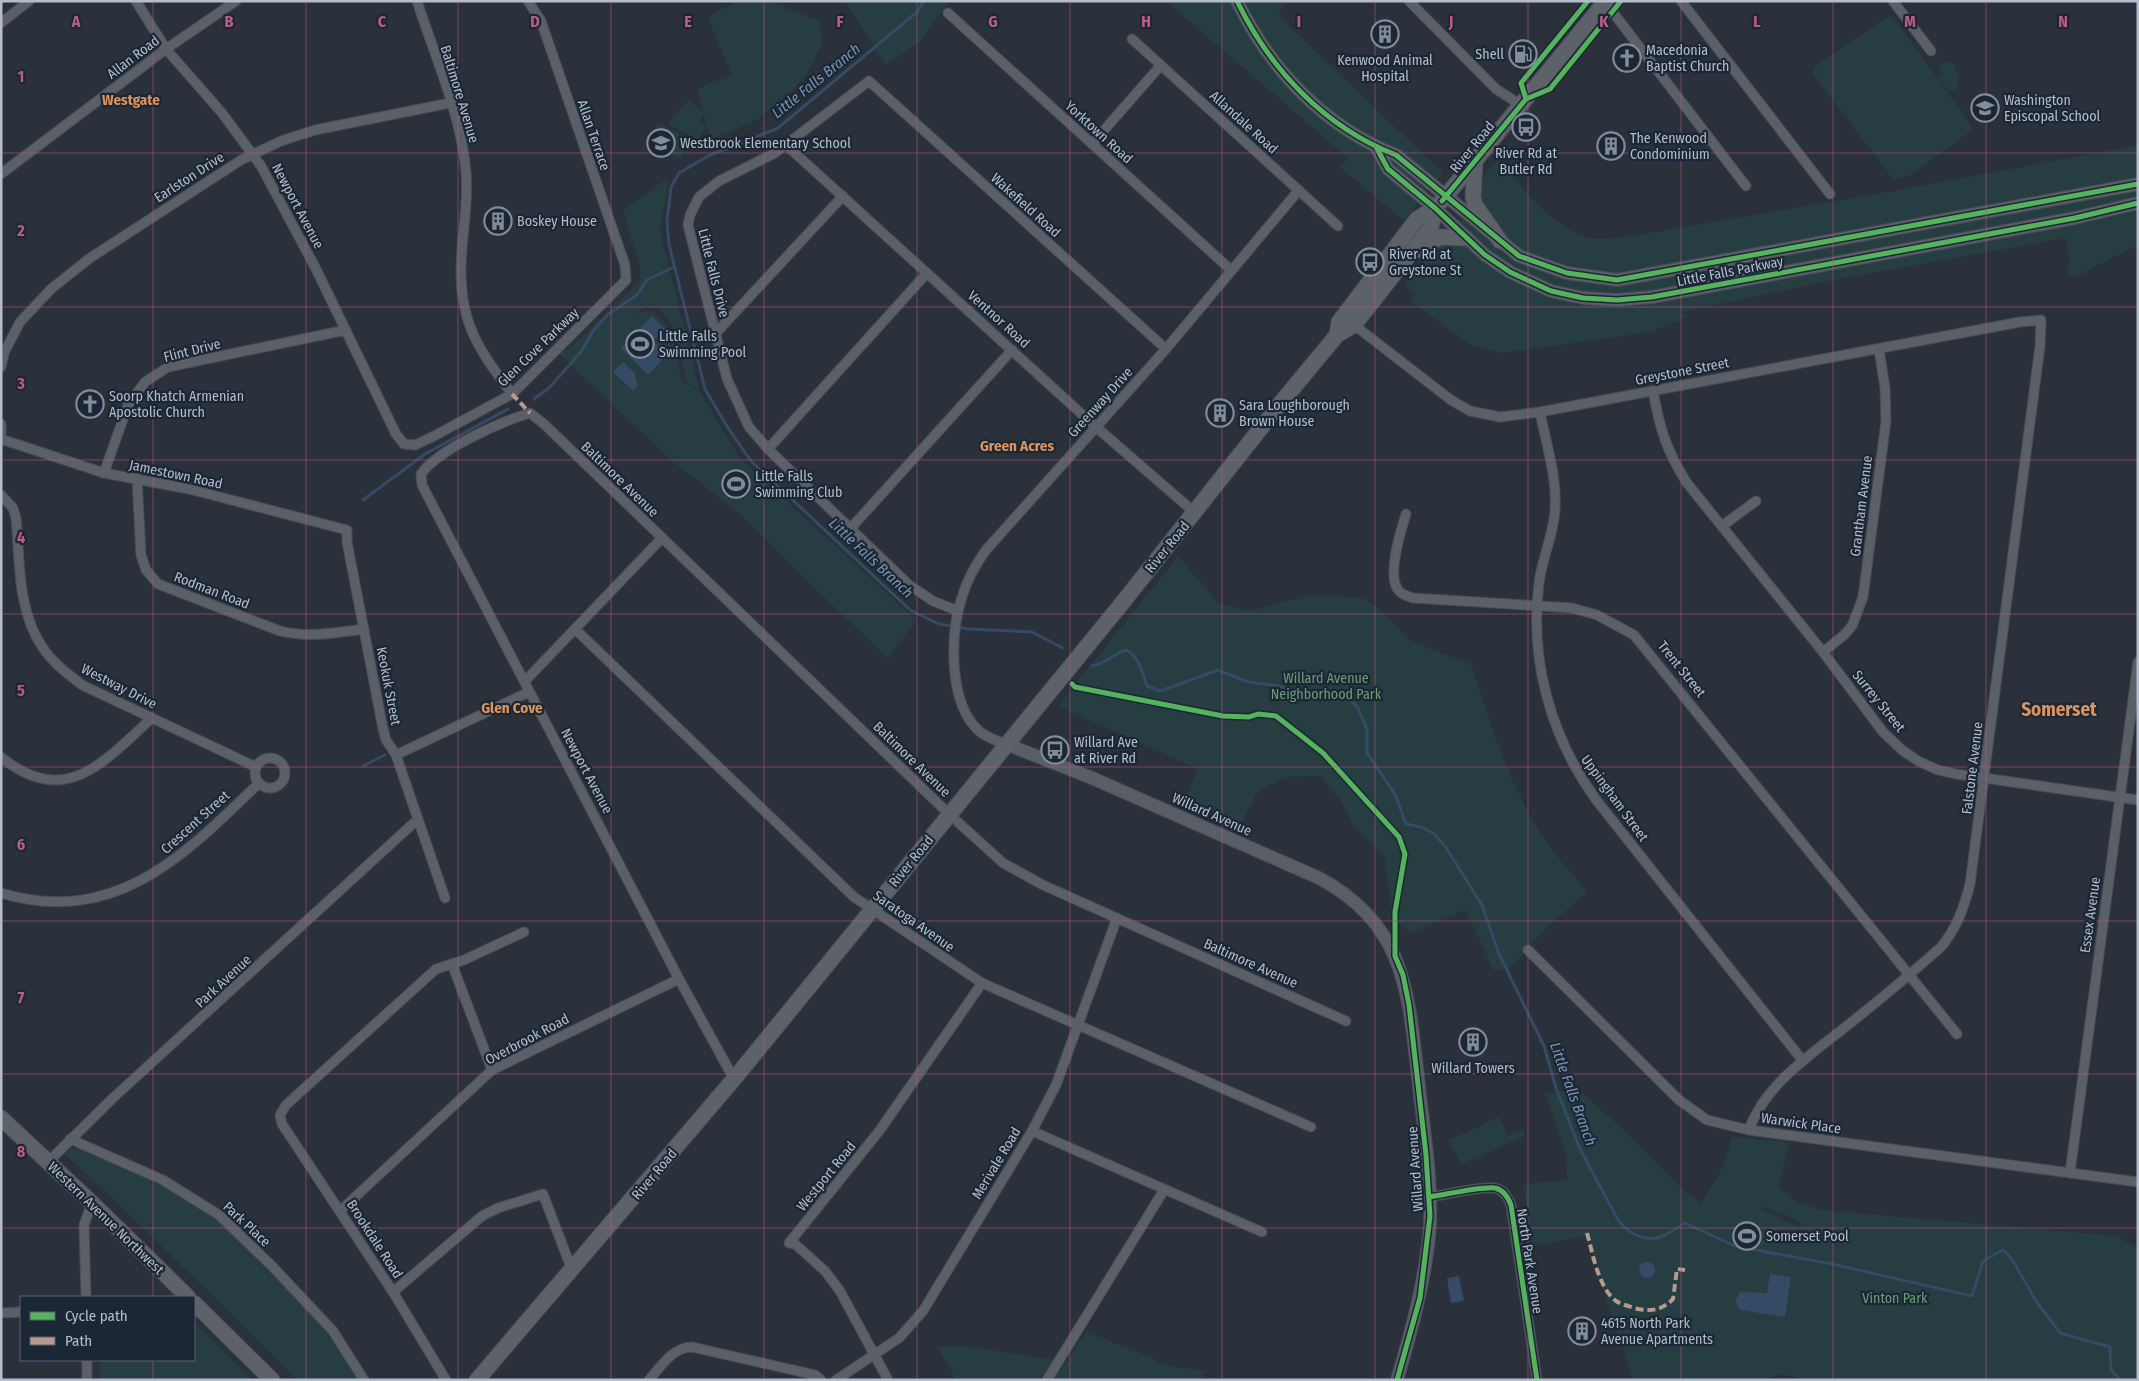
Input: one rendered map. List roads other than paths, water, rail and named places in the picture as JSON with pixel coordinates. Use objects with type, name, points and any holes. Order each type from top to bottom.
[{"type":"main road","name":"Little Falls Parkway","points":[[1237,1],[1253,34],[1290,81],[1313,105],[1376,147],[1396,155],[1519,256],[1551,269],[1584,277],[1617,280],[2138,184]]},
{"type":"main road","name":"River Road","points":[[1337,335],[1339,322],[1417,219],[1435,208],[1446,196],[1605,2]]},
{"type":"main road","name":"Little Falls Parkway","points":[[1376,147],[1388,169],[1497,264],[1537,286],[1575,297],[1617,300],[1681,292],[2066,220],[2138,203]]},
{"type":"main road","points":[[1475,162],[1473,197],[1475,205],[1500,242]]},
{"type":"main road","name":"River Road","points":[[477,1380],[734,1079],[1337,335],[1354,325],[1431,227],[1435,208]]},
{"type":"main road","points":[[1408,256],[1440,237],[1453,236],[1465,238]]},
{"type":"main road","points":[[1354,325],[1351,313],[1372,286],[1376,271]]},
{"type":"main road","name":"Willard Avenue","points":[[1006,744],[1092,778],[1311,874],[1336,888],[1365,912],[1390,947],[1405,984],[1424,1128],[1429,1197],[1429,1236],[1420,1298],[1397,1380]]},
{"type":"main road","name":"Western Avenue Northwest","points":[[1,1118],[92,1203],[187,1296]]},
{"type":"main road","points":[[196,1307],[272,1380]]},
{"type":"street","points":[[1,23],[29,1]]},
{"type":"street","name":"Newport Avenue","points":[[136,1],[166,49],[222,113],[253,154],[315,267],[396,434],[404,444]]},
{"type":"street","name":"Allan Road","points":[[1,174],[166,49],[236,1]]},
{"type":"street","name":"Baltimore Avenue","points":[[417,1],[461,140],[466,173],[467,200],[461,271],[470,330],[479,349],[512,394]]},
{"type":"street","name":"Allan Terrace","points":[[528,1],[540,21],[625,265],[626,280]]},
{"type":"street","points":[[1410,1],[1496,89],[1521,105]]},
{"type":"street","points":[[1680,1],[1830,194]]},
{"type":"street","points":[[1893,1],[1931,51]]},
{"type":"street","points":[[1605,2],[1746,186]]},
{"type":"street","name":"Yorktown Road","points":[[948,13],[1232,270]]},
{"type":"street","name":"Allandale Road","points":[[1132,39],[1338,226]]},
{"type":"street","points":[[1092,144],[1161,65]]},
{"type":"street","name":"Little Falls Drive","points":[[869,81],[776,153],[719,181],[699,197],[690,215],[688,225],[727,380],[735,401],[749,427],[768,449],[909,585],[957,616]]},
{"type":"street","name":"Wakefield Road","points":[[869,81],[1166,349]]},
{"type":"street","name":"Earlston Drive","points":[[1,367],[8,344],[20,322],[32,307],[69,274],[90,258],[253,154],[281,141],[315,130],[450,103]]},
{"type":"street","name":"Ventnor Road","points":[[786,145],[1096,427],[1194,512]]},
{"type":"street","name":"Greenway Drive","points":[[1006,744],[992,740],[979,732],[966,714],[957,687],[954,632],[967,582],[986,550],[1166,349],[1299,190]]},
{"type":"street","points":[[715,334],[843,196]]},
{"type":"street","points":[[768,449],[927,273]]},
{"type":"street","name":"Glen Cove Parkway","points":[[404,444],[415,444],[434,436],[512,394],[626,280]]},
{"type":"street","name":"Greystone Street","points":[[1354,325],[1451,400],[1470,411],[1500,417],[1540,412],[2020,322],[2041,320]]},
{"type":"street","name":"Falstone Avenue","points":[[1749,1130],[1754,1116],[1762,1103],[1803,1061],[1909,975],[1947,940],[1965,903],[1970,884],[1984,778],[2040,346],[2041,320]]},
{"type":"street","name":"Flint Drive","points":[[104,473],[128,405],[145,382],[168,367],[346,330]]},
{"type":"street","name":"Grantham Avenue","points":[[1822,652],[1844,635],[1852,626],[1863,597],[1886,421],[1885,388],[1879,349]]},
{"type":"street","points":[[850,529],[1012,350]]},
{"type":"street","name":"Surrey Street","points":[[1653,391],[1660,430],[1672,458],[1687,483],[1822,652],[1883,732],[1902,750],[1938,770],[2138,800]]},
{"type":"street","name":"Uppingham Street","points":[[1540,412],[1553,481],[1555,508],[1539,584],[1539,652],[1545,690],[1559,736],[1579,777],[1803,1061]]},
{"type":"street","name":"Baltimore Avenue","points":[[421,474],[427,465],[465,442],[498,424],[530,413],[949,814],[1003,863],[1043,885],[1346,1021]]},
{"type":"street","points":[[1,424],[1,439]]},
{"type":"street","name":"Jamestown Road","points":[[1,439],[104,473],[189,489],[347,530]]},
{"type":"street","name":"Newport Avenue","points":[[421,474],[422,485],[529,692],[679,979],[734,1079]]},
{"type":"street","name":"Rodman Road","points":[[136,478],[141,556],[146,570],[158,584],[280,632],[321,636],[364,629]]},
{"type":"street","name":"Westway Drive","points":[[1,495],[13,508],[16,518],[24,602],[43,648],[62,669],[82,685],[256,768]]},
{"type":"street","points":[[1722,526],[1756,501]]},
{"type":"street","name":"Trent Street","points":[[1406,514],[1398,540],[1394,573],[1394,582],[1398,590],[1404,595],[1413,598],[1538,604],[1572,608],[1597,614],[1621,626],[1644,644],[1956,1034]]},
{"type":"street","name":"Keokuk Street","points":[[347,530],[347,542],[382,729],[386,740],[396,755],[445,898]]},
{"type":"street","points":[[524,681],[662,538]]},
{"type":"street","name":"Saratoga Avenue","points":[[575,629],[854,897],[982,983],[1311,1128]]},
{"type":"street","name":"Essex Avenue","points":[[2070,1173],[2138,662]]},
{"type":"street","points":[[396,755],[529,692]]},
{"type":"street","points":[[1,757],[13,767],[34,776],[57,780],[73,778],[88,773],[101,765],[152,718]]},
{"type":"street","points":[[274,759],[282,764],[285,773],[284,779],[278,787],[268,788],[259,783],[255,776],[256,768],[263,760],[274,759]]},
{"type":"street","name":"Crescent Street","points":[[1,893],[34,900],[71,900],[108,895],[124,889],[166,867],[184,854],[259,783]]},
{"type":"street","name":"Park Avenue","points":[[48,1162],[70,1139],[418,820]]},
{"type":"street","name":"Merivale Road","points":[[836,1380],[899,1338],[923,1311],[1032,1131],[1056,1084],[1117,918]]},
{"type":"street","points":[[492,1070],[452,964],[524,932]]},
{"type":"street","name":"Warwick Place","points":[[1528,950],[1679,1100],[1706,1120],[1749,1130],[2138,1182]]},
{"type":"street","name":"Brookdale Road","points":[[446,1380],[393,1292],[282,1124],[280,1115],[286,1105],[436,969],[452,964]]},
{"type":"street","name":"Overbrook Road","points":[[340,1211],[492,1070],[679,979]]},
{"type":"street","name":"Westport Road","points":[[888,1380],[840,1291],[825,1271],[795,1244],[790,1243],[880,1130],[982,983]]},
{"type":"street","points":[[1032,1131],[1262,1232]]},
{"type":"street","name":"Park Place","points":[[70,1139],[163,1180],[219,1215],[272,1266],[333,1331],[364,1380]]},
{"type":"street","name":"North Park Avenue","points":[[1429,1197],[1490,1188],[1500,1190],[1508,1198],[1511,1205],[1537,1380]]},
{"type":"street","points":[[1047,1380],[1164,1190]]},
{"type":"street","points":[[393,1292],[482,1216],[498,1208],[543,1194],[572,1270]]},
{"type":"street","points":[[86,1296],[84,1225],[92,1203]]},
{"type":"street","points":[[1,1313],[20,1312]]},
{"type":"street","points":[[649,1380],[671,1355],[683,1347],[692,1347],[815,1375],[821,1380]]},
{"type":"street","points":[[87,1361],[88,1380]]},
{"type":"water","name":"Little Falls Swimming Pool","points":[[652,316],[665,329],[653,341],[667,355],[648,375],[621,348]]},
{"type":"water","points":[[623,362],[634,372],[638,386],[633,391],[613,372]]},
{"type":"water","points":[[1644,1262],[1650,1262],[1655,1267],[1653,1276],[1644,1278],[1639,1273],[1639,1267]]},
{"type":"water","points":[[1770,1274],[1791,1277],[1785,1317],[1740,1310],[1735,1301],[1740,1292],[1767,1293]]},
{"type":"water","points":[[1459,1276],[1464,1301],[1451,1303],[1447,1278]]},
{"type":"waterway","name":"Little Falls Branch","points":[[924,1],[918,11],[778,128],[708,156],[679,173],[671,187],[667,222],[669,244],[705,389],[728,428],[751,461],[910,610],[939,624],[968,629],[1032,632],[1063,648]]},
{"type":"waterway","points":[[534,399],[549,388],[581,352],[593,331],[607,315],[637,295],[647,280],[674,267]]},
{"type":"waterway","points":[[363,500],[425,454],[508,409]]},
{"type":"waterway","name":"Little Falls Branch","points":[[1092,666],[1126,650],[1137,661],[1147,686],[1160,691],[1218,670],[1248,682],[1279,686],[1300,694],[1347,698],[1357,706],[1367,729],[1367,753],[1395,794],[1406,824],[1421,827],[1433,833],[1445,846],[1482,905],[1499,954],[1544,1046],[1556,1088],[1580,1149],[1617,1218],[1629,1231],[1651,1239],[1668,1234],[1685,1223],[1735,1246],[1832,1264],[1972,1296],[1983,1261],[2003,1250],[2012,1259],[2036,1301],[2060,1333],[2110,1347],[2111,1370],[2120,1380]]},
{"type":"waterway","points":[[363,766],[385,755]]},
{"type":"place","name":"Kenwood Animal Hospital","points":[[1385,34]]},
{"type":"place","name":"Shell","points":[[1523,54]]},
{"type":"place","name":"Macedonia Baptist Church","points":[[1627,58]]},
{"type":"place","name":"Washington Episcopal School","points":[[1985,108]]},
{"type":"place","name":"River Rd at Butler Rd","points":[[1526,127]]},
{"type":"place","name":"Westbrook Elementary School","points":[[661,143]]},
{"type":"place","name":"The Kenwood Condominium","points":[[1611,146]]},
{"type":"place","name":"Boskey House","points":[[498,221]]},
{"type":"place","name":"River Rd at Greystone St","points":[[1370,262]]},
{"type":"place","name":"Little Falls Swimming Pool","points":[[640,344]]},
{"type":"place","name":"Soorp Khatch Armenian Apostolic Church","points":[[90,404]]},
{"type":"place","name":"Sara Loughborough Brown House","points":[[1220,413]]},
{"type":"place","name":"Little Falls Swimming Club","points":[[736,484]]},
{"type":"place","name":"Willard Ave at River Rd","points":[[1055,750]]},
{"type":"place","name":"Willard Towers","points":[[1473,1042]]},
{"type":"place","name":"Somerset Pool","points":[[1747,1236]]},
{"type":"place","name":"4615 North Park Avenue Apartments","points":[[1582,1331]]},
{"type":"district","name":"Westgate","points":[[131,100]]},
{"type":"district","name":"Green Acres","points":[[1017,446]]},
{"type":"district","name":"Glen Cove","points":[[512,708]]},
{"type":"district","name":"Somerset","points":[[2059,709]]},
{"type":"park label","name":"Willard Avenue Neighborhood Park","points":[[1326,686]]},
{"type":"park label","name":"Vinton Park","points":[[1895,1298]]}]
